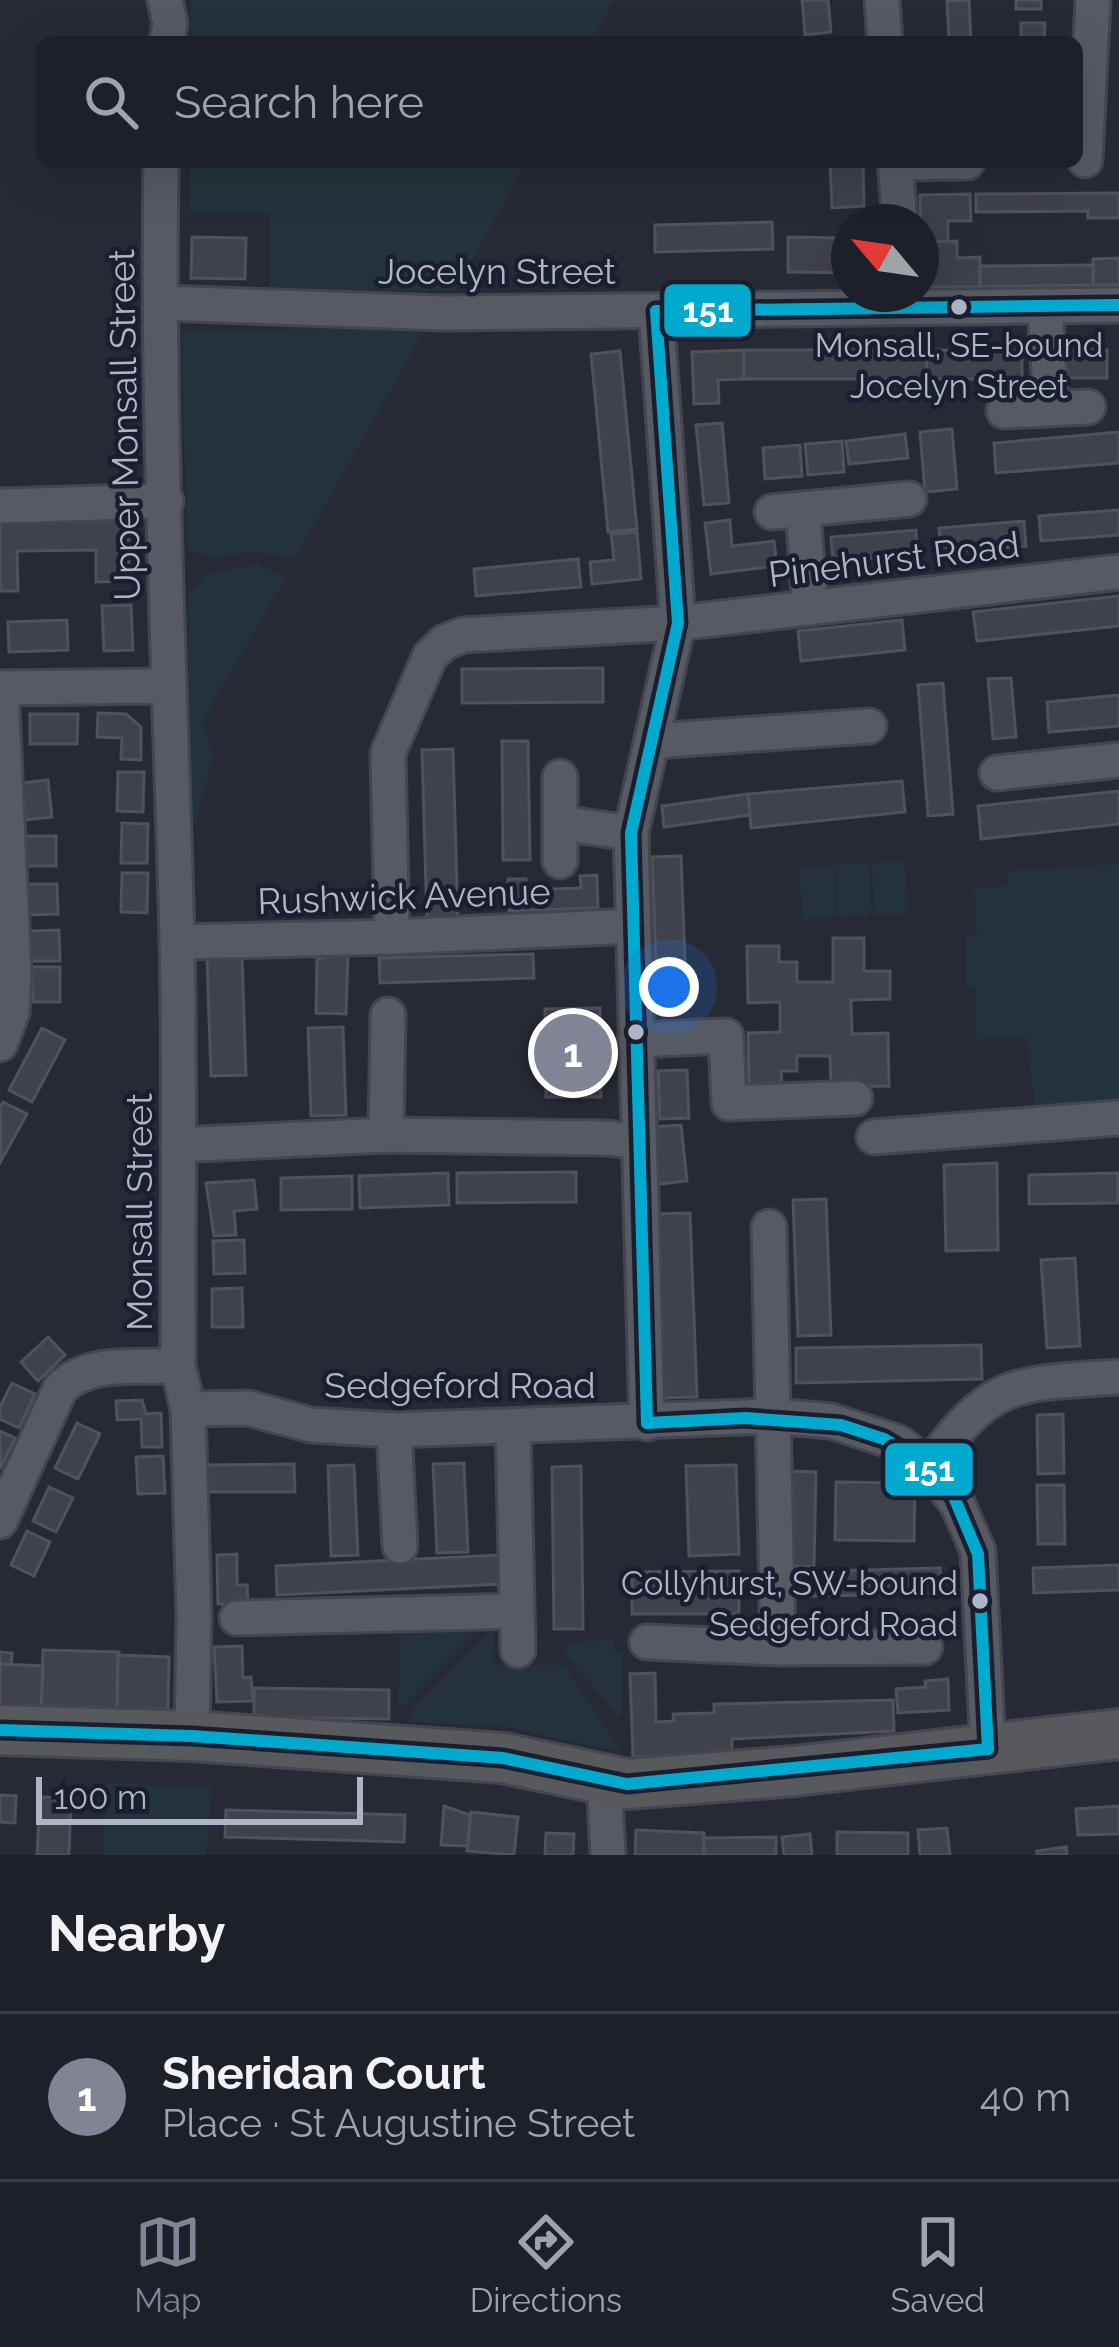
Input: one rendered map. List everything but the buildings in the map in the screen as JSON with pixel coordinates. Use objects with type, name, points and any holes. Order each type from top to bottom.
[{"type":"highway","points":[[0,1730],[192,1736],[502,1758],[627,1784],[1119,1734]]},
{"type":"street","points":[[165,0],[168,36]]},
{"type":"street","points":[[881,0],[884,36]]},
{"type":"street","points":[[1094,0],[1094,160]]},
{"type":"street","name":"Upper Monsall Street","points":[[160,168],[167,686]]},
{"type":"street","points":[[895,168],[898,204]]},
{"type":"street","name":"Jocelyn Street","points":[[162,303],[443,313],[831,304]]},
{"type":"street","name":"Jocelyn Street","points":[[939,303],[1119,305]]},
{"type":"street","points":[[1045,307],[1051,409]]},
{"type":"street","points":[[647,1423],[632,833],[678,623],[656,310]]},
{"type":"street","points":[[1004,412],[1088,406]]},
{"type":"street","points":[[810,608],[787,510],[909,499]]},
{"type":"street","points":[[0,506],[166,501]]},
{"type":"street","name":"Pinehurst Road","points":[[392,938],[386,763],[437,648],[463,635],[678,623],[1119,572]]},
{"type":"street","points":[[0,1044],[12,1012],[1,688],[167,686]]},
{"type":"street","name":"Monsall Street","points":[[167,686],[177,942],[178,1366],[188,1409],[192,1736]]},
{"type":"street","points":[[654,741],[869,726]]},
{"type":"street","points":[[997,773],[1119,760]]},
{"type":"street","points":[[560,777],[560,862]]},
{"type":"street","points":[[560,823],[632,833]]},
{"type":"street","name":"Rushwick Avenue","points":[[177,942],[633,926]]},
{"type":"street","points":[[386,1135],[388,1016]]},
{"type":"street","points":[[635,1040],[726,1036],[729,1103],[855,1099]]},
{"type":"street","points":[[874,1137],[1119,1118]]},
{"type":"street","points":[[178,1145],[386,1135],[638,1142]]},
{"type":"street","points":[[769,1226],[778,1648]]},
{"type":"street","points":[[0,1521],[69,1379],[86,1370],[178,1366]]},
{"type":"street","points":[[928,1467],[979,1405],[1011,1388],[1119,1377]]},
{"type":"street","name":"Sedgeford Road","points":[[188,1409],[248,1408],[311,1425],[394,1430],[773,1416],[831,1421],[899,1443],[928,1467],[958,1505],[978,1551],[988,1750]]},
{"type":"street","points":[[513,1426],[518,1650]]},
{"type":"street","points":[[394,1430],[400,1546]]},
{"type":"street","points":[[237,1618],[516,1611]]},
{"type":"street","points":[[647,1642],[778,1648],[925,1647]]},
{"type":"street","points":[[604,1781],[608,1855]]},
{"type":"shaded area","points":[[191,0],[614,0],[594,36],[191,36]]},
{"type":"shaded area","points":[[190,168],[523,168],[455,291],[270,290],[270,213],[190,213]]},
{"type":"shaded area","points":[[426,328],[295,558],[251,551],[212,559],[188,550],[181,330]]},
{"type":"shaded area","points":[[256,565],[287,576],[202,721],[214,754],[191,826],[188,595],[207,574]]},
{"type":"shaded area","points":[[905,861],[908,913],[875,915],[872,863]]},
{"type":"shaded area","points":[[869,863],[871,915],[838,917],[836,865]]},
{"type":"shaded area","points":[[1119,864],[1119,1105],[1036,1113],[1026,1036],[976,1039],[976,988],[966,988],[966,937],[977,936],[974,889],[1008,886],[1007,871]]},
{"type":"shaded area","points":[[833,865],[836,917],[803,919],[799,867]]},
{"type":"shaded area","points":[[486,1620],[401,1708],[398,1707],[400,1624]]},
{"type":"shaded area","points":[[494,1628],[493,1665],[565,1665],[621,1752],[504,1726],[407,1722],[414,1708]]},
{"type":"shaded area","points":[[614,1640],[614,1652],[622,1653],[622,1714],[617,1715],[562,1650],[569,1642]]},
{"type":"shaded area","points":[[106,1783],[212,1788],[206,1855],[103,1855]]},
{"type":"transit line","name":"151","points":[[656,311],[1119,305]]},
{"type":"transit line","name":"151","points":[[647,1423],[631,833],[678,623],[656,311]]},
{"type":"transit line","name":"151","points":[[647,1423],[745,1418],[841,1425],[884,1439],[922,1462],[954,1497],[978,1554],[988,1749]]},
{"type":"transit line","name":"151","points":[[0,1730],[192,1736],[503,1758],[627,1784],[988,1749]]},
{"type":"place","name":"Monsall, SE-bound Jocelyn Street","points":[[959,307]]},
{"type":"place","name":"Sheridan Court","points":[[573,1053]]},
{"type":"place","name":"Collyhurst, SW-bound Sedgeford Road","points":[[980,1601]]}]
